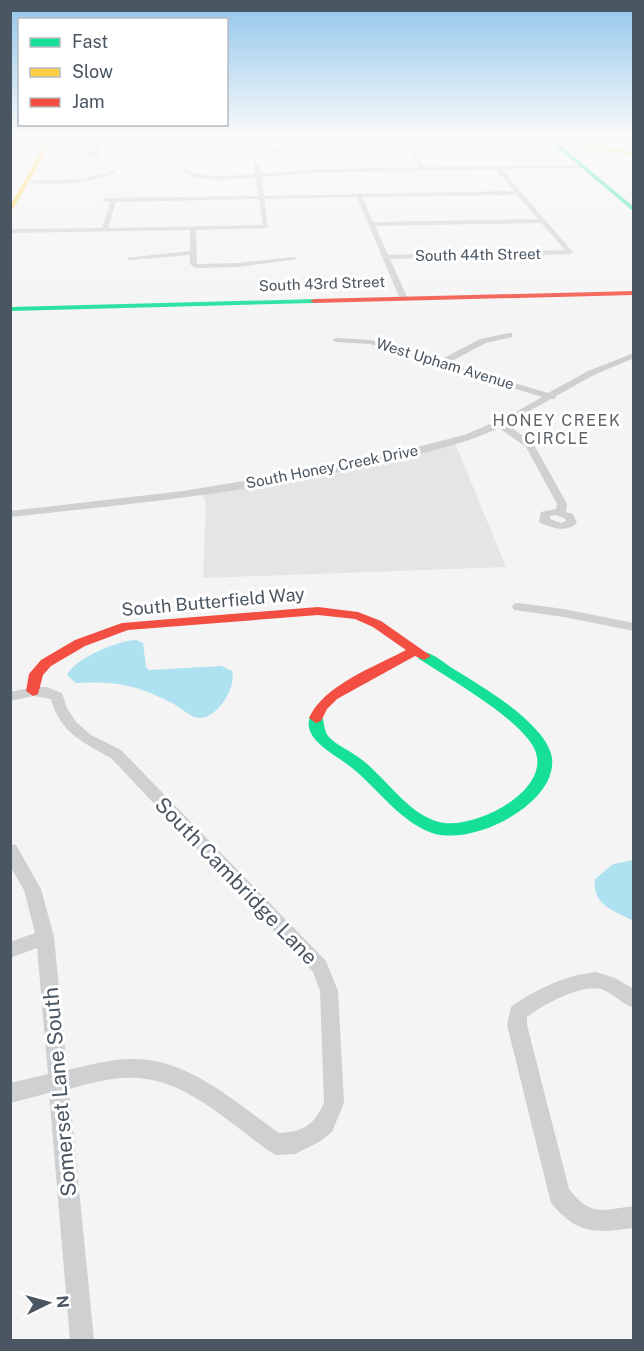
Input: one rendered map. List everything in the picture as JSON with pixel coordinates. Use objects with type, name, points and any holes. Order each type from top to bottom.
[{"type":"street","points":[[104,200],[209,199]]},
{"type":"street","points":[[10,231],[266,227],[261,199]]},
{"type":"street","points":[[359,199],[404,299]]},
{"type":"street","points":[[524,199],[543,220]]},
{"type":"street","points":[[620,199],[633,210]]},
{"type":"street","points":[[105,229],[113,201]]},
{"type":"street","points":[[371,224],[543,220]]},
{"type":"street","name":"South 44th Street","points":[[386,257],[570,252],[543,220]]},
{"type":"street","points":[[194,229],[195,266],[238,265],[294,259]]},
{"type":"street","points":[[129,258],[193,253]]},
{"type":"street","name":"South 43rd Street","points":[[10,309],[633,293]]},
{"type":"street","points":[[441,363],[483,341],[509,335]]},
{"type":"street","name":"West Upham Avenue","points":[[336,340],[371,342],[552,397]]},
{"type":"street","name":"South Honey Creek Drive","points":[[10,514],[210,491],[394,456],[467,437],[501,425],[552,397],[588,372],[633,355]]},
{"type":"street","points":[[501,425],[530,445],[562,504],[561,512]]},
{"type":"street","points":[[518,607],[564,613],[633,627]]},
{"type":"street","name":"South Butterfield Way","points":[[33,692],[39,669],[65,652],[109,629],[318,611],[358,616],[378,624],[414,651],[518,720],[537,736],[544,752],[546,768],[542,784],[527,798],[481,827],[462,831],[439,829],[421,821],[352,759],[324,741],[316,730],[315,718],[322,704],[332,696],[414,651]]},
{"type":"street","name":"South Cambridge Lane","points":[[33,692],[48,691],[57,696],[65,721],[77,733],[116,754],[320,967],[329,991],[334,1103],[325,1125],[312,1135],[295,1143],[276,1144],[195,1086],[167,1073],[137,1068],[103,1071],[59,1081]]},
{"type":"street","points":[[10,697],[33,692]]},
{"type":"street","name":"Somerset Lane South","points":[[10,850],[32,889],[45,937],[82,1341]]},
{"type":"street","points":[[10,950],[45,937]]},
{"type":"street","points":[[633,1000],[605,982],[583,981],[527,1005],[518,1012],[517,1025],[560,1195],[574,1214],[593,1221],[633,1217]]},
{"type":"street","points":[[10,1093],[59,1081]]},
{"type":"shaded area","points":[[455,443],[506,567],[203,578],[206,502],[202,494]]},
{"type":"water","points":[[136,640],[143,643],[146,667],[149,670],[221,666],[232,671],[233,678],[224,701],[212,714],[198,718],[146,691],[113,683],[76,683],[67,675],[87,657],[119,643]]},
{"type":"water","points":[[634,860],[633,921],[601,902],[597,896],[595,879],[613,864]]},
{"type":"traffic: fast","points":[[621,199],[634,210]]},
{"type":"traffic: fast","points":[[10,309],[314,301]]},
{"type":"traffic: fast","points":[[316,718],[319,734],[329,745],[366,771],[404,808],[425,823],[437,828],[453,830],[472,827],[492,820],[512,809],[528,796],[540,781],[545,765],[542,748],[534,736],[506,711],[424,656]]},
{"type":"traffic: slow","points":[[10,212],[17,199]]},
{"type":"traffic: jam","points":[[314,301],[634,293]]},
{"type":"traffic: jam","points":[[33,691],[36,674],[46,663],[80,643],[126,626],[318,611],[358,616],[377,624],[424,656]]},
{"type":"traffic: jam","points":[[316,718],[321,707],[332,696],[414,651]]},
{"type":"district","name":"HONEY CREEK CIRCLE","points":[[557,429]]}]
